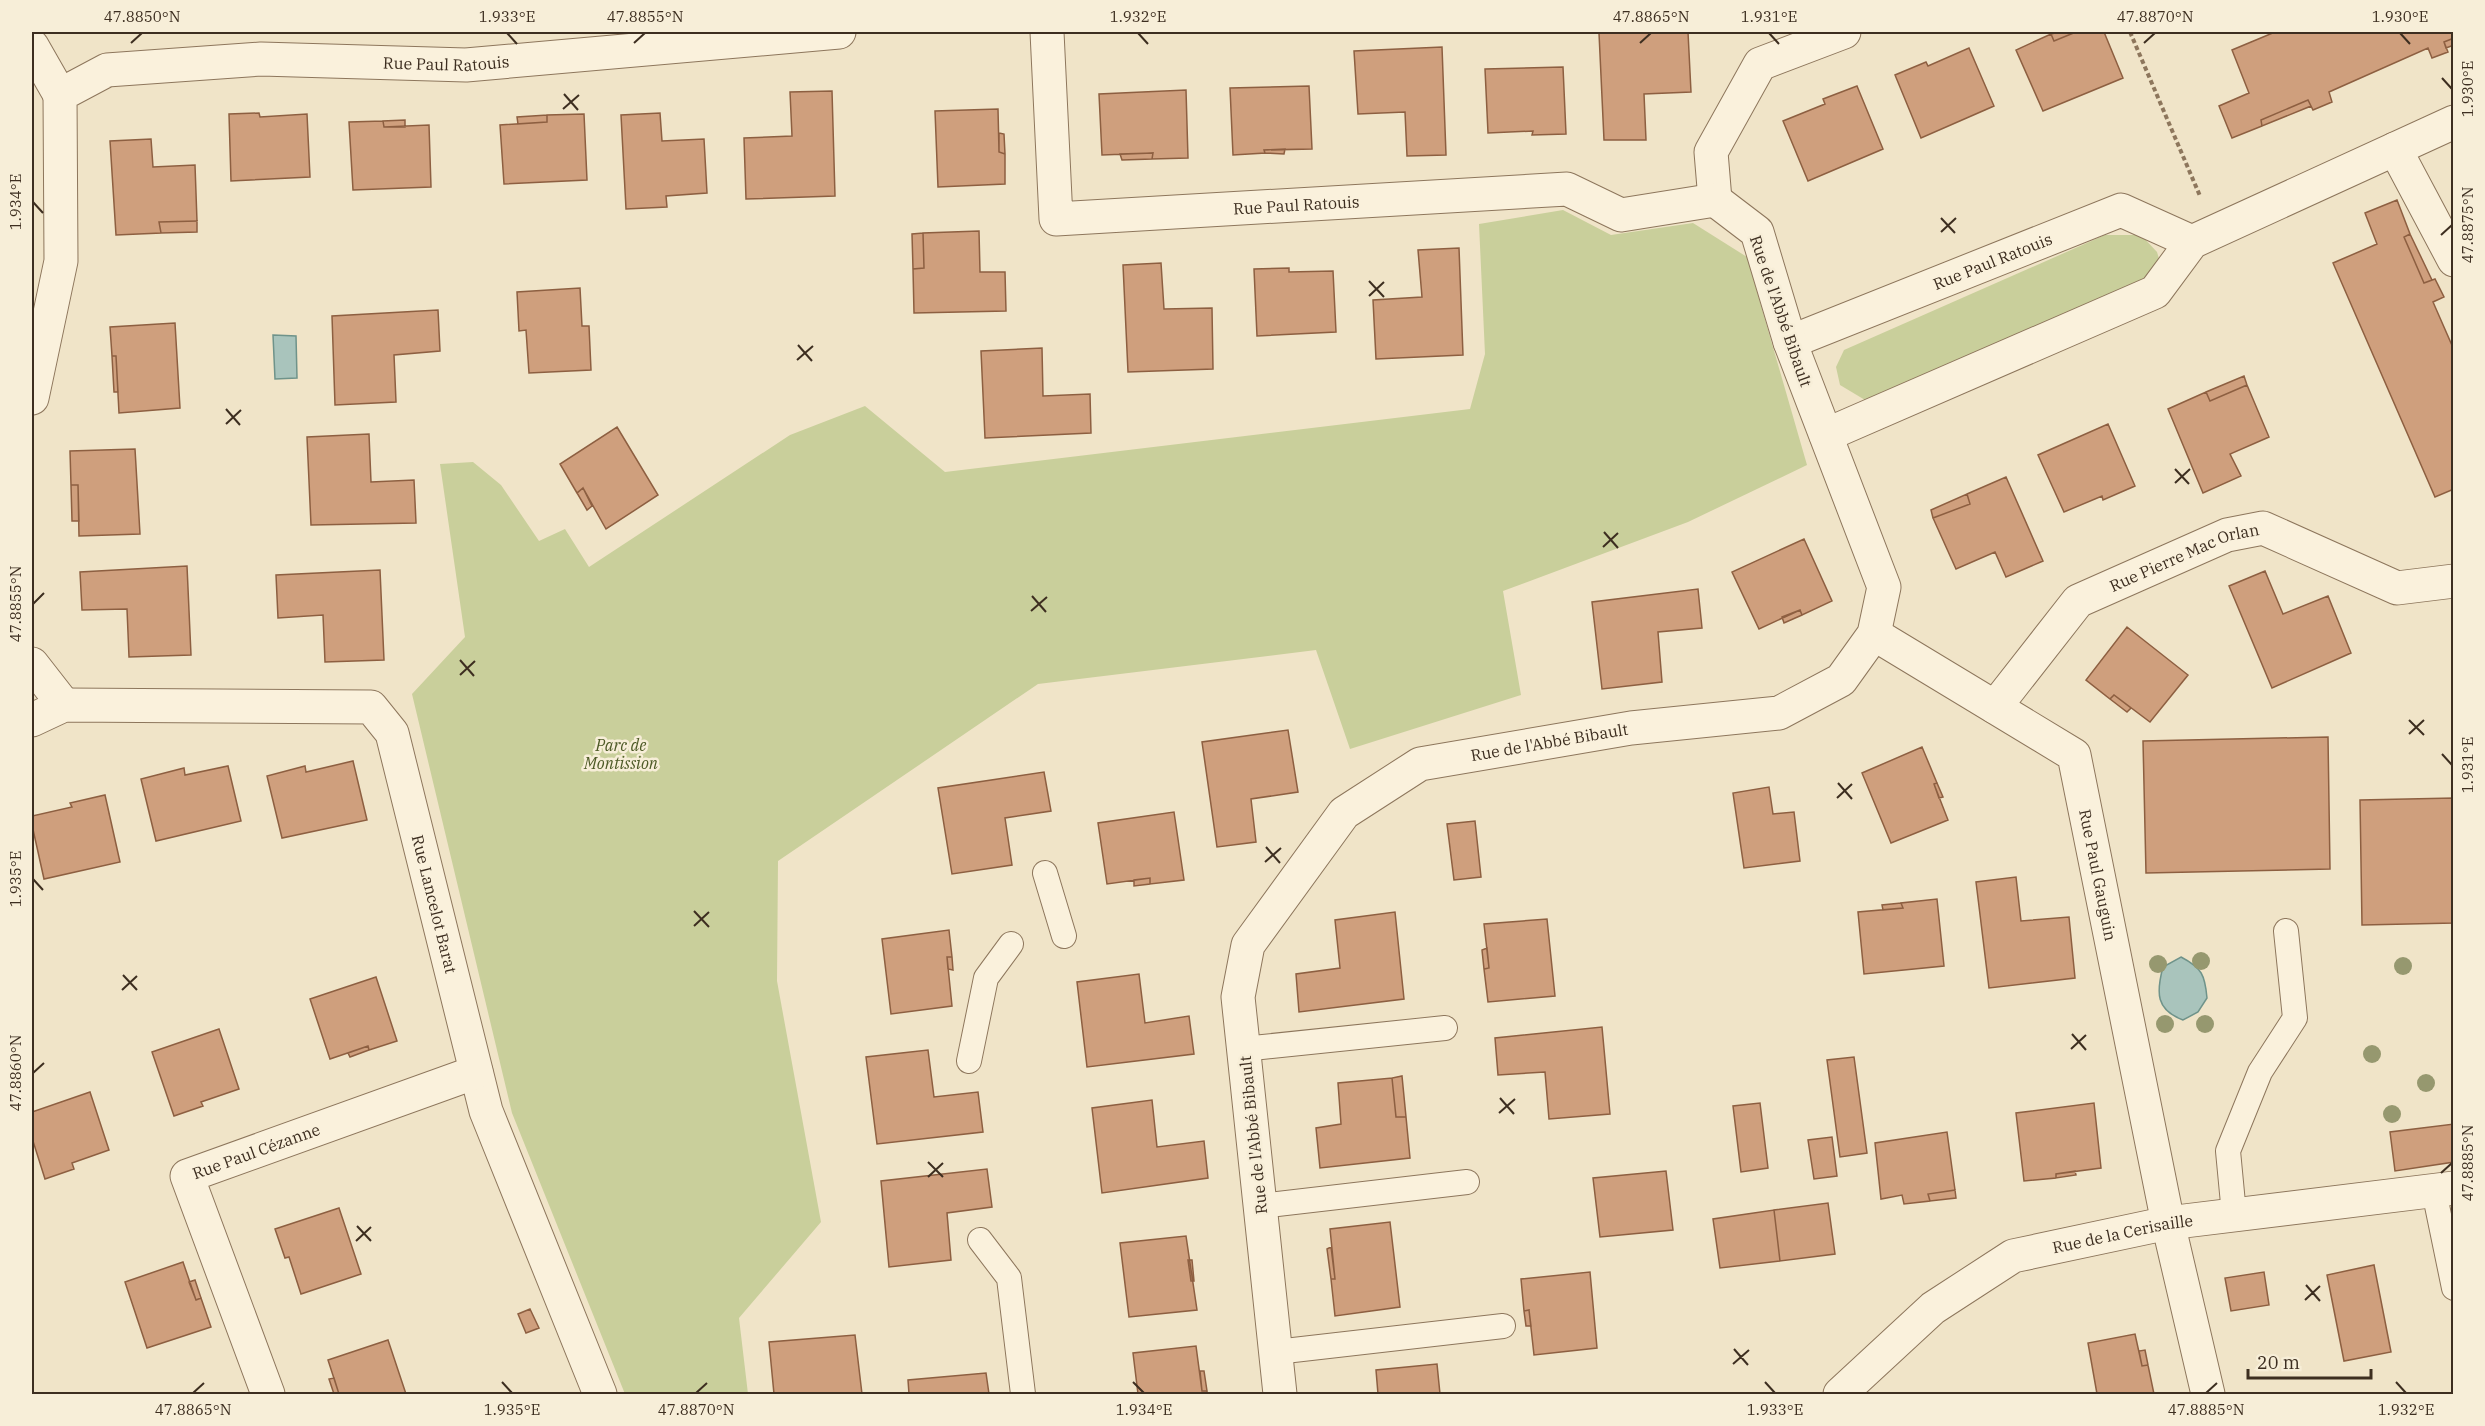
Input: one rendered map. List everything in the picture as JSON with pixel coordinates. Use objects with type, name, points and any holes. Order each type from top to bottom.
[{"type":"street","name":"Rue Paul Ratouis","points":[[60,95],[107,70],[261,59],[466,65],[839,32]]},
{"type":"street","name":"Rue Paul Ratouis","points":[[1047,32],[1056,219],[1567,189],[1621,215],[1715,200]]},
{"type":"street","points":[[1715,200],[1711,152],[1760,64],[1844,32]]},
{"type":"street","points":[[32,46],[60,95],[61,261],[32,398]]},
{"type":"street","points":[[1826,435],[2155,292],[2203,237],[2454,122]]},
{"type":"street","points":[[2395,149],[2454,260]]},
{"type":"street","name":"Rue de l'Abbé Bibault","points":[[1280,1395],[1238,998],[1248,945],[1344,813],[1420,764],[1631,728],[1779,713],[1841,680],[1874,634],[1884,588],[1790,342],[1757,232],[1715,200]]},
{"type":"street","name":"Rue Paul Ratouis","points":[[1790,342],[2121,210],[2203,237]]},
{"type":"street","name":"Rue Pierre Mac Orlan","points":[[1995,707],[2078,601],[2227,534],[2263,528],[2397,588],[2454,581]]},
{"type":"street","name":"Rue Paul Gauguin","points":[[1874,634],[2074,755],[2168,1223],[2208,1395]]},
{"type":"street","points":[[32,664],[64,705]]},
{"type":"street","name":"Rue Lancelot Barat","points":[[32,720],[64,705],[372,706],[392,733],[486,1111],[600,1395]]},
{"type":"street","name":"Rue Paul Cézanne","points":[[268,1395],[187,1176],[476,1072]]},
{"type":"street","name":"Rue de la Cerisaille","points":[[1840,1395],[1933,1308],[2013,1256],[2168,1223],[2444,1190]]},
{"type":"lane","points":[[1045,873],[1064,936]]},
{"type":"lane","points":[[2234,1214],[2228,1152],[2260,1072],[2295,1018],[2286,931]]},
{"type":"lane","points":[[969,1061],[986,978],[1011,944]]},
{"type":"lane","points":[[1244,1049],[1445,1028]]},
{"type":"lane","points":[[1260,1206],[1467,1182]]},
{"type":"lane","points":[[2444,1190],[2454,1288]]},
{"type":"lane","points":[[980,1240],[1009,1278],[1023,1395]]},
{"type":"lane","points":[[1276,1352],[1503,1326]]},
{"type":"path","points":[[2130,32],[2203,237]]},
{"type":"green space","name":"Parc de Montission","points":[[1563,210],[1611,235],[1693,223],[1747,257],[1807,465],[1688,522],[1503,591],[1521,695],[1350,749],[1316,650],[1038,684],[778,861],[777,981],[821,1222],[739,1318],[748,1394],[625,1394],[512,1113],[412,694],[465,637],[440,464],[473,462],[501,485],[539,541],[565,529],[589,567],[790,435],[865,406],[945,472],[1470,409],[1485,354],[1479,224]]},
{"type":"green space","points":[[2105,235],[2141,235],[2157,252],[2162,269],[2151,281],[1870,403],[1840,385],[1836,367],[1844,350]]},
{"type":"water","points":[[273,335],[296,336],[297,378],[275,379]]},
{"type":"water","points":[[2181,957],[2194,965],[2201,973],[2207,998],[2198,1012],[2183,1020],[2174,1016],[2163,1006],[2159,993],[2163,967]]},
{"type":"building","points":[[1688,32],[1691,92],[1644,94],[1646,140],[1604,140],[1599,33]]},
{"type":"building","points":[[2076,32],[2054,41],[2051,34]]},
{"type":"building","points":[[2076,32],[2104,32],[2123,78],[2043,111],[2016,50],[2051,34],[2054,41]]},
{"type":"building","points":[[2275,32],[2454,32],[2454,38],[2444,42],[2448,52],[2432,58],[2428,48],[2329,92],[2332,102],[2313,110],[2308,100],[2261,120],[2262,126],[2232,138],[2219,106],[2249,93],[2232,50]]},
{"type":"building","points":[[2454,38],[2454,45],[2446,48],[2444,42]]},
{"type":"building","points":[[1442,47],[1446,155],[1407,156],[1405,112],[1358,114],[1354,51]]},
{"type":"building","points":[[1969,48],[1994,106],[1921,138],[1895,75],[1926,62],[1928,66]]},
{"type":"building","points":[[1563,67],[1566,134],[1532,135],[1533,131],[1488,133],[1485,69]]},
{"type":"building","points":[[1309,86],[1312,149],[1264,150],[1265,153],[1233,155],[1230,88]]},
{"type":"building","points":[[1857,86],[1883,149],[1808,181],[1783,121],[1825,104],[1823,99]]},
{"type":"building","points":[[1186,90],[1188,158],[1152,159],[1153,153],[1102,155],[1099,94]]},
{"type":"building","points":[[832,91],[835,196],[746,199],[744,138],[792,136],[790,92]]},
{"type":"building","points":[[2308,100],[2311,106],[2262,126],[2261,120]]},
{"type":"building","points":[[998,109],[999,152],[1005,154],[1005,184],[938,187],[935,111]]},
{"type":"building","points":[[259,113],[260,117],[307,114],[310,177],[231,181],[229,114]]},
{"type":"building","points":[[660,113],[662,141],[704,139],[707,193],[666,196],[667,207],[626,209],[621,115]]},
{"type":"building","points":[[584,114],[587,180],[504,184],[500,125],[547,122],[547,115]]},
{"type":"building","points":[[547,115],[547,122],[518,124],[517,117]]},
{"type":"building","points":[[405,120],[405,127],[384,127],[383,121]]},
{"type":"building","points":[[383,121],[384,127],[429,125],[431,187],[353,190],[349,122]]},
{"type":"building","points":[[999,133],[1004,134],[1005,154],[999,152]]},
{"type":"building","points":[[151,139],[153,167],[195,165],[197,221],[159,222],[161,233],[116,235],[110,141]]},
{"type":"building","points":[[1285,149],[1284,154],[1265,153],[1264,150]]},
{"type":"building","points":[[1153,153],[1152,159],[1122,160],[1120,154]]},
{"type":"building","points":[[2397,200],[2410,234],[2404,237],[2424,283],[2435,279],[2444,297],[2433,302],[2454,350],[2454,489],[2435,497],[2333,263],[2377,244],[2365,213]]},
{"type":"building","points":[[197,221],[197,232],[161,233],[159,222]]},
{"type":"building","points":[[979,231],[980,272],[1005,272],[1006,311],[914,313],[913,269],[924,268],[923,233]]},
{"type":"building","points":[[923,233],[924,268],[913,269],[912,234]]},
{"type":"building","points":[[2410,234],[2432,280],[2424,283],[2404,237]]},
{"type":"building","points":[[1459,248],[1463,355],[1376,359],[1373,300],[1422,297],[1418,250]]},
{"type":"building","points":[[1161,263],[1164,309],[1212,308],[1213,369],[1128,372],[1123,265]]},
{"type":"building","points":[[1289,268],[1289,272],[1333,271],[1336,332],[1257,336],[1254,269]]},
{"type":"building","points":[[580,288],[582,326],[589,326],[591,370],[529,373],[526,330],[519,331],[517,292]]},
{"type":"building","points":[[438,310],[440,351],[394,355],[396,402],[335,405],[332,316]]},
{"type":"building","points":[[175,323],[180,408],[119,413],[116,356],[112,356],[110,327]]},
{"type":"building","points":[[1042,348],[1043,396],[1090,394],[1091,433],[985,438],[981,351]]},
{"type":"building","points":[[112,356],[116,356],[118,392],[114,392]]},
{"type":"building","points":[[2244,376],[2247,385],[2210,401],[2206,392]]},
{"type":"building","points":[[2247,385],[2269,437],[2230,454],[2241,476],[2203,493],[2168,409],[2206,392],[2210,401]]},
{"type":"building","points":[[2108,424],[2135,486],[2103,500],[2102,496],[2064,512],[2038,455]]},
{"type":"building","points":[[617,427],[658,495],[606,529],[583,488],[577,493],[560,464]]},
{"type":"building","points":[[369,434],[371,482],[414,480],[416,523],[311,525],[307,437]]},
{"type":"building","points":[[135,449],[140,534],[79,536],[78,485],[71,485],[70,451]]},
{"type":"building","points":[[2006,477],[2043,561],[2006,577],[1995,552],[1956,569],[1933,518],[1970,504],[1967,494]]},
{"type":"building","points":[[71,485],[78,485],[79,521],[72,521]]},
{"type":"building","points":[[583,488],[592,506],[587,510],[577,493]]},
{"type":"building","points":[[1967,494],[1970,504],[1933,518],[1931,510]]},
{"type":"building","points":[[1804,539],[1832,601],[1802,615],[1800,610],[1759,629],[1732,572]]},
{"type":"building","points":[[187,566],[191,655],[129,657],[127,609],[82,610],[80,572]]},
{"type":"building","points":[[380,570],[384,660],[325,662],[323,615],[278,618],[276,575]]},
{"type":"building","points":[[2265,571],[2283,614],[2328,596],[2351,653],[2272,688],[2229,586]]},
{"type":"building","points":[[1698,589],[1702,628],[1658,632],[1662,682],[1602,689],[1592,602]]},
{"type":"building","points":[[1800,610],[1802,615],[1784,623],[1782,617]]},
{"type":"building","points":[[2127,627],[2188,675],[2150,722],[2114,695],[2110,699],[2086,680]]},
{"type":"building","points":[[2114,695],[2131,708],[2127,712],[2110,699]]},
{"type":"building","points":[[1288,730],[1298,792],[1251,799],[1256,842],[1217,847],[1202,742]]},
{"type":"building","points":[[2328,737],[2330,869],[2146,873],[2143,741]]},
{"type":"building","points":[[1922,747],[1937,783],[1934,784],[1948,820],[1891,843],[1862,773]]},
{"type":"building","points":[[353,761],[367,820],[282,838],[267,776],[305,766],[306,772]]},
{"type":"building","points":[[228,766],[241,821],[156,841],[141,779],[184,768],[185,775]]},
{"type":"building","points":[[1044,772],[1051,811],[1005,818],[1012,865],[952,874],[938,788]]},
{"type":"building","points":[[1937,783],[1943,797],[1939,798],[1934,784]]},
{"type":"building","points":[[1769,787],[1773,814],[1794,812],[1800,861],[1744,868],[1733,793]]},
{"type":"building","points":[[105,795],[120,862],[44,879],[32,816],[72,807],[70,803]]},
{"type":"building","points":[[2454,798],[2454,923],[2362,925],[2360,800]]},
{"type":"building","points":[[1174,812],[1184,880],[1150,884],[1150,878],[1107,884],[1098,823]]},
{"type":"building","points":[[1475,821],[1481,877],[1454,880],[1447,824]]},
{"type":"building","points":[[2016,877],[2021,921],[2069,917],[2075,978],[1989,988],[1976,882]]},
{"type":"building","points":[[1150,878],[1150,884],[1134,886],[1134,880]]},
{"type":"building","points":[[1937,899],[1944,966],[1864,974],[1858,912],[1903,908],[1901,903]]},
{"type":"building","points":[[1901,903],[1903,908],[1883,910],[1882,905]]},
{"type":"building","points":[[1395,912],[1404,999],[1299,1012],[1296,974],[1340,968],[1335,920]]},
{"type":"building","points":[[1547,919],[1555,996],[1488,1002],[1484,969],[1489,968],[1484,924]]},
{"type":"building","points":[[949,930],[952,957],[947,957],[952,1006],[891,1014],[882,939]]},
{"type":"building","points":[[1487,948],[1489,968],[1484,969],[1482,950]]},
{"type":"building","points":[[947,957],[952,957],[953,970],[948,969]]},
{"type":"building","points":[[1139,974],[1145,1023],[1189,1016],[1194,1054],[1087,1067],[1077,982]]},
{"type":"building","points":[[376,977],[397,1041],[369,1050],[368,1046],[330,1059],[310,999]]},
{"type":"building","points":[[1602,1027],[1610,1114],[1549,1119],[1545,1072],[1498,1075],[1495,1038]]},
{"type":"building","points":[[219,1029],[239,1089],[201,1102],[203,1106],[174,1116],[152,1052]]},
{"type":"building","points":[[368,1046],[369,1050],[350,1057],[348,1053]]},
{"type":"building","points":[[928,1050],[934,1097],[978,1092],[983,1132],[877,1144],[866,1057]]},
{"type":"building","points":[[1854,1057],[1867,1153],[1840,1157],[1827,1060]]},
{"type":"building","points":[[1402,1076],[1406,1117],[1396,1117],[1392,1078]]},
{"type":"building","points":[[1392,1078],[1396,1117],[1406,1117],[1410,1158],[1320,1168],[1316,1128],[1341,1124],[1338,1083]]},
{"type":"building","points":[[90,1092],[109,1150],[72,1163],[74,1169],[45,1179],[32,1138],[32,1112]]},
{"type":"building","points":[[1152,1100],[1157,1147],[1204,1141],[1208,1178],[1102,1193],[1092,1108]]},
{"type":"building","points":[[1760,1103],[1768,1168],[1741,1172],[1733,1106]]},
{"type":"building","points":[[2094,1103],[2101,1168],[2056,1174],[2056,1178],[2024,1181],[2016,1113]]},
{"type":"building","points":[[2454,1124],[2454,1162],[2395,1171],[2390,1132]]},
{"type":"building","points":[[1947,1132],[1955,1190],[1928,1194],[1930,1201],[1904,1204],[1902,1195],[1881,1199],[1875,1143]]},
{"type":"building","points":[[1832,1137],[1837,1176],[1814,1179],[1808,1140]]},
{"type":"building","points":[[987,1169],[992,1207],[947,1213],[951,1260],[889,1267],[881,1181]]},
{"type":"building","points":[[1666,1171],[1673,1230],[1600,1237],[1593,1178]]},
{"type":"building","points":[[2075,1171],[2076,1175],[2056,1178],[2056,1174]]},
{"type":"building","points":[[1955,1190],[1956,1198],[1930,1201],[1928,1194]]},
{"type":"building","points":[[1828,1203],[1835,1254],[1780,1261],[1774,1210]]},
{"type":"building","points":[[339,1208],[361,1274],[301,1294],[289,1257],[285,1258],[275,1229]]},
{"type":"building","points":[[1774,1210],[1780,1261],[1720,1268],[1713,1219]]},
{"type":"building","points":[[1390,1222],[1400,1307],[1335,1316],[1331,1279],[1335,1279],[1330,1229]]},
{"type":"building","points":[[1186,1236],[1197,1310],[1129,1317],[1120,1243]]},
{"type":"building","points":[[1331,1247],[1335,1279],[1331,1279],[1327,1249]]},
{"type":"building","points":[[1188,1260],[1192,1260],[1194,1281],[1191,1281]]},
{"type":"building","points":[[183,1262],[196,1300],[201,1298],[211,1327],[147,1348],[125,1282]]},
{"type":"building","points":[[2374,1265],[2391,1352],[2344,1361],[2327,1275]]},
{"type":"building","points":[[1590,1272],[1597,1348],[1534,1355],[1529,1310],[1524,1311],[1521,1279]]},
{"type":"building","points":[[2264,1272],[2269,1305],[2231,1311],[2225,1278]]},
{"type":"building","points":[[195,1280],[201,1298],[196,1300],[189,1282]]},
{"type":"building","points":[[530,1309],[539,1328],[526,1333],[518,1314]]},
{"type":"building","points":[[1529,1310],[1531,1326],[1526,1326],[1524,1311]]},
{"type":"building","points":[[2135,1334],[2142,1366],[2148,1365],[2154,1394],[2097,1394],[2088,1343]]},
{"type":"building","points":[[855,1335],[862,1394],[774,1394],[769,1342]]},
{"type":"building","points":[[388,1340],[406,1394],[339,1394],[328,1360]]},
{"type":"building","points":[[1196,1346],[1202,1391],[1207,1391],[1207,1394],[1138,1394],[1133,1353]]},
{"type":"building","points":[[2145,1350],[2148,1365],[2142,1366],[2139,1351]]},
{"type":"building","points":[[1437,1364],[1440,1394],[1378,1394],[1376,1370]]},
{"type":"building","points":[[1200,1371],[1204,1371],[1207,1391],[1202,1391]]},
{"type":"building","points":[[986,1373],[989,1394],[909,1394],[908,1380]]},
{"type":"building","points":[[334,1378],[339,1394],[334,1394],[329,1379]]}]
